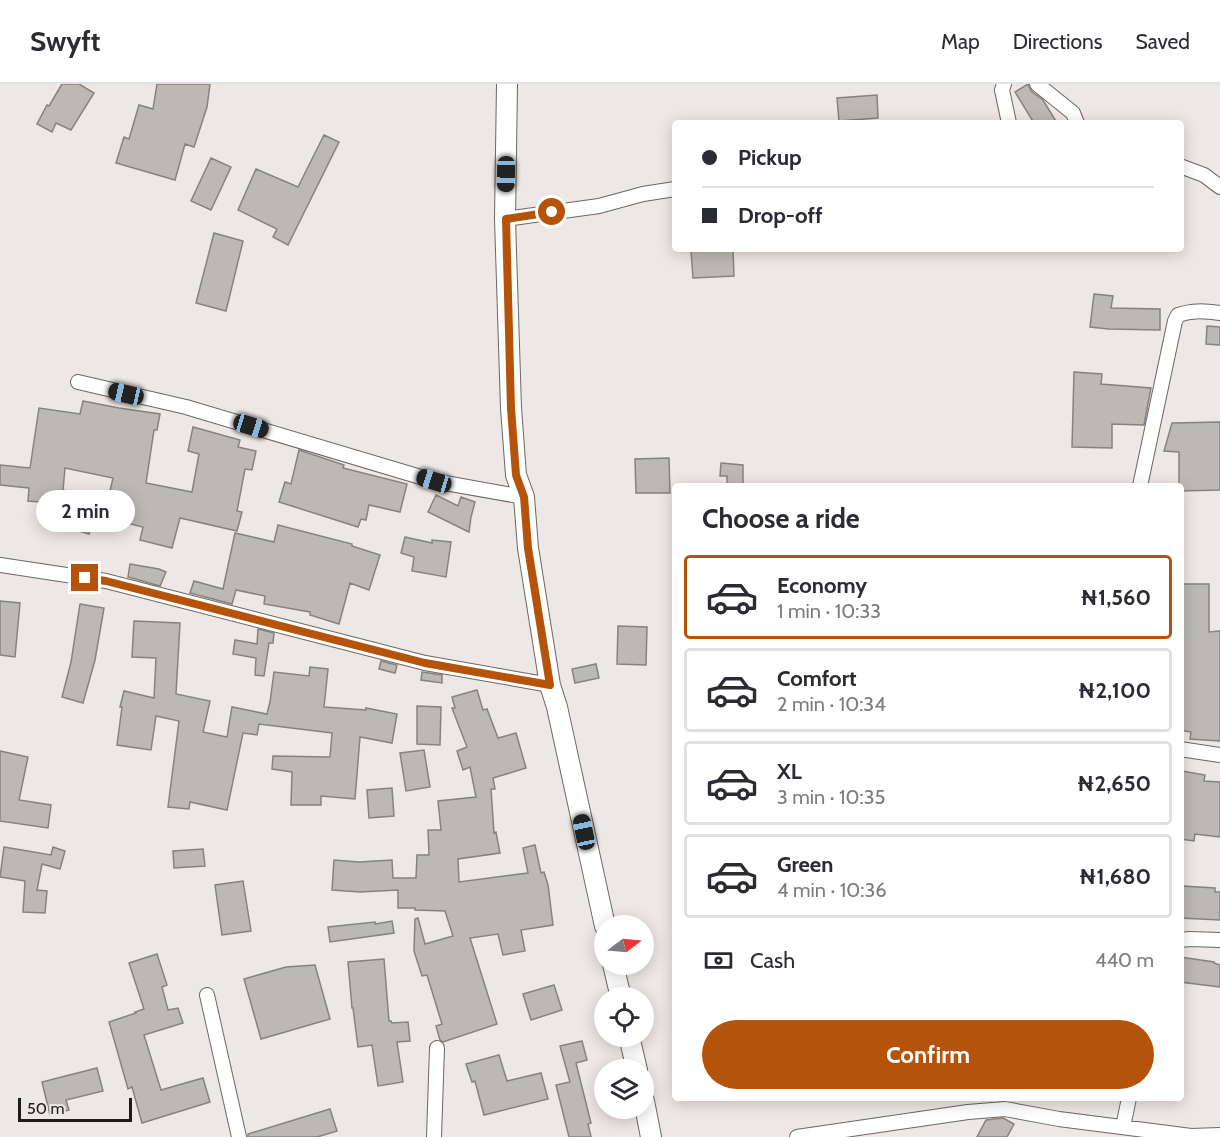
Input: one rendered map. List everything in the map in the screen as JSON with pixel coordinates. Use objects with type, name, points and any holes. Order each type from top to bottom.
[{"type":"main road","points":[[507,84],[506,219],[511,408],[516,475],[524,497],[528,548],[550,685],[557,707],[603,915]]},
{"type":"main road","points":[[648,1119],[651,1137]]},
{"type":"street","points":[[1004,84],[1002,90],[1008,120]]},
{"type":"street","points":[[1036,84],[1073,113],[1076,120]]},
{"type":"street","points":[[1184,168],[1204,175],[1220,187]]},
{"type":"street","points":[[1204,175],[1220,174]]},
{"type":"street","points":[[506,219],[599,206],[643,194],[672,189]]},
{"type":"street","points":[[1141,483],[1175,321],[1178,315],[1185,312],[1220,313]]},
{"type":"street","points":[[78,382],[186,407],[434,481],[524,497]]},
{"type":"street","points":[[0,565],[106,581],[425,663],[550,685]]},
{"type":"street","points":[[1184,750],[1220,755]]},
{"type":"street","points":[[1184,940],[1220,940]]},
{"type":"street","points":[[207,995],[239,1137]]},
{"type":"street","points":[[434,1137],[437,1048]]},
{"type":"street","points":[[1123,1127],[1128,1101]]},
{"type":"street","points":[[796,1137],[968,1112],[1005,1109],[1059,1119],[1191,1136],[1220,1135]]},
{"type":"building","points":[[62,84],[79,84],[94,93],[71,130],[56,123],[52,132],[37,124]]},
{"type":"building","points":[[157,84],[210,84],[207,107],[194,147],[185,144],[175,180],[116,163],[124,137],[129,139],[139,105],[153,109]]},
{"type":"building","points":[[1028,84],[1031,91],[1043,100],[1055,120],[1032,120],[1015,92]]},
{"type":"building","points":[[877,95],[878,118],[839,120],[837,98]]},
{"type":"building","points":[[324,135],[339,142],[288,245],[273,237],[277,229],[238,210],[256,169],[298,187]]},
{"type":"building","points":[[211,158],[231,167],[211,210],[191,201]]},
{"type":"building","points":[[214,233],[243,241],[226,311],[196,303]]},
{"type":"building","points":[[691,252],[733,252],[734,276],[693,278]]},
{"type":"building","points":[[1094,294],[1113,296],[1111,308],[1160,309],[1160,330],[1090,327]]},
{"type":"building","points":[[1207,326],[1220,327],[1220,345],[1206,344]]},
{"type":"building","points":[[1074,372],[1102,374],[1101,384],[1151,388],[1144,425],[1112,424],[1112,448],[1072,447]]},
{"type":"building","points":[[83,401],[160,414],[157,430],[154,430],[146,483],[192,492],[199,454],[188,451],[193,427],[240,440],[238,447],[256,451],[252,470],[245,469],[237,511],[242,512],[237,531],[180,518],[172,548],[140,540],[143,527],[95,515],[89,534],[69,528],[76,505],[28,501],[29,488],[0,485],[0,465],[30,468],[39,408],[80,414]],"holes":[[[65,468],[113,478],[107,504],[63,490]]]},
{"type":"building","points":[[1220,422],[1220,490],[1184,491],[1184,483],[1179,483],[1179,452],[1164,451],[1172,423]]},
{"type":"building","points":[[299,450],[344,465],[343,468],[407,484],[400,512],[369,505],[366,520],[361,519],[358,527],[279,502],[285,482],[291,484]]},
{"type":"building","points":[[669,458],[670,493],[636,493],[635,459]]},
{"type":"building","points":[[721,463],[743,465],[743,483],[727,483],[727,476],[720,476]]},
{"type":"building","points":[[436,495],[458,506],[461,497],[475,502],[469,532],[428,512]]},
{"type":"building","points":[[278,525],[352,544],[352,546],[380,555],[369,590],[350,583],[339,624],[310,615],[310,612],[264,604],[265,596],[236,590],[232,604],[190,593],[194,581],[223,589],[235,533],[274,542]]},
{"type":"building","points":[[405,537],[432,543],[432,540],[451,542],[446,577],[412,571],[414,557],[401,553]]},
{"type":"building","points":[[130,564],[166,572],[160,586],[128,577]]},
{"type":"building","points":[[1184,584],[1209,584],[1209,632],[1220,631],[1220,741],[1190,739],[1191,732],[1184,731]]},
{"type":"building","points":[[0,601],[20,603],[15,657],[0,655]]},
{"type":"building","points":[[80,604],[104,608],[95,660],[83,703],[62,697],[71,662]]},
{"type":"building","points":[[134,621],[180,623],[176,694],[210,701],[203,732],[227,737],[232,707],[267,714],[274,672],[309,676],[310,667],[328,669],[324,707],[366,710],[366,708],[397,714],[392,743],[360,737],[355,799],[321,796],[321,805],[291,805],[292,772],[272,769],[273,756],[330,757],[332,733],[259,724],[257,735],[243,733],[227,810],[190,802],[189,809],[168,807],[179,721],[156,716],[151,750],[117,745],[122,707],[120,707],[124,691],[154,698],[156,658],[132,657]]},
{"type":"building","points":[[618,626],[647,627],[646,665],[617,664]]},
{"type":"building","points":[[258,629],[274,633],[273,643],[269,643],[264,676],[255,675],[256,658],[233,654],[235,640],[257,644]]},
{"type":"building","points":[[381,661],[397,665],[395,673],[379,669]]},
{"type":"building","points":[[596,664],[599,678],[575,683],[572,669]]},
{"type":"building","points":[[422,672],[442,675],[442,683],[421,680]]},
{"type":"building","points":[[477,690],[483,710],[487,709],[498,738],[516,733],[526,768],[493,778],[495,789],[491,789],[494,833],[496,832],[500,853],[458,859],[459,882],[528,873],[523,848],[535,845],[541,873],[544,872],[548,885],[553,925],[521,930],[525,951],[503,955],[498,934],[470,938],[497,1024],[443,1042],[440,1040],[436,1026],[442,1024],[427,975],[422,976],[414,951],[415,919],[418,918],[425,944],[453,936],[445,911],[398,908],[398,890],[360,892],[332,890],[334,860],[359,862],[392,860],[393,878],[416,878],[417,855],[429,855],[428,830],[441,830],[438,801],[476,797],[470,767],[463,770],[457,751],[467,747],[452,708],[455,708],[452,697]]},
{"type":"building","points":[[417,706],[441,707],[440,745],[417,744]]},
{"type":"building","points":[[424,750],[430,787],[406,791],[400,753]]},
{"type":"building","points":[[0,751],[28,757],[19,800],[51,805],[48,828],[0,821]]},
{"type":"building","points":[[1184,771],[1205,775],[1204,781],[1220,782],[1220,837],[1195,834],[1194,841],[1184,840]]},
{"type":"building","points":[[392,788],[394,816],[369,818],[367,790]]},
{"type":"building","points":[[4,847],[51,855],[53,847],[65,851],[60,869],[42,864],[37,890],[47,891],[45,913],[23,912],[25,881],[0,877]]},
{"type":"building","points":[[203,849],[205,866],[174,868],[173,851]]},
{"type":"building","points":[[243,881],[251,931],[222,935],[215,885]]},
{"type":"building","points":[[1184,886],[1215,888],[1215,892],[1220,892],[1220,920],[1184,918]]},
{"type":"building","points":[[392,921],[394,933],[330,942],[328,927]]},
{"type":"building","points":[[157,954],[167,985],[162,987],[168,1010],[178,1008],[183,1023],[144,1035],[161,1090],[203,1078],[210,1102],[142,1123],[132,1087],[128,1089],[109,1022],[144,1009],[129,963]]},
{"type":"building","points":[[1184,958],[1220,965],[1220,987],[1184,982]]},
{"type":"building","points":[[384,959],[389,1021],[392,1023],[408,1022],[410,1041],[397,1042],[403,1082],[378,1086],[372,1045],[358,1047],[348,962]]},
{"type":"building","points":[[315,965],[330,1019],[261,1039],[244,979],[286,967]]},
{"type":"building","points":[[554,985],[562,1010],[531,1020],[523,994]]},
{"type":"building","points":[[582,1041],[587,1060],[576,1063],[591,1123],[588,1124],[591,1137],[569,1137],[556,1085],[570,1082],[560,1046]]},
{"type":"building","points":[[499,1055],[507,1081],[541,1073],[548,1099],[484,1115],[475,1081],[472,1082],[466,1064]]},
{"type":"building","points":[[97,1068],[103,1091],[66,1100],[69,1110],[50,1115],[42,1082]]},
{"type":"building","points":[[330,1109],[337,1131],[317,1137],[248,1137],[248,1134]]},
{"type":"building","points":[[1003,1118],[1014,1124],[1007,1137],[977,1137],[986,1120]]},
{"type":"route","points":[[85,578],[106,581],[425,663],[550,685],[528,548],[524,497],[516,475],[511,408],[506,219],[552,212]]}]
